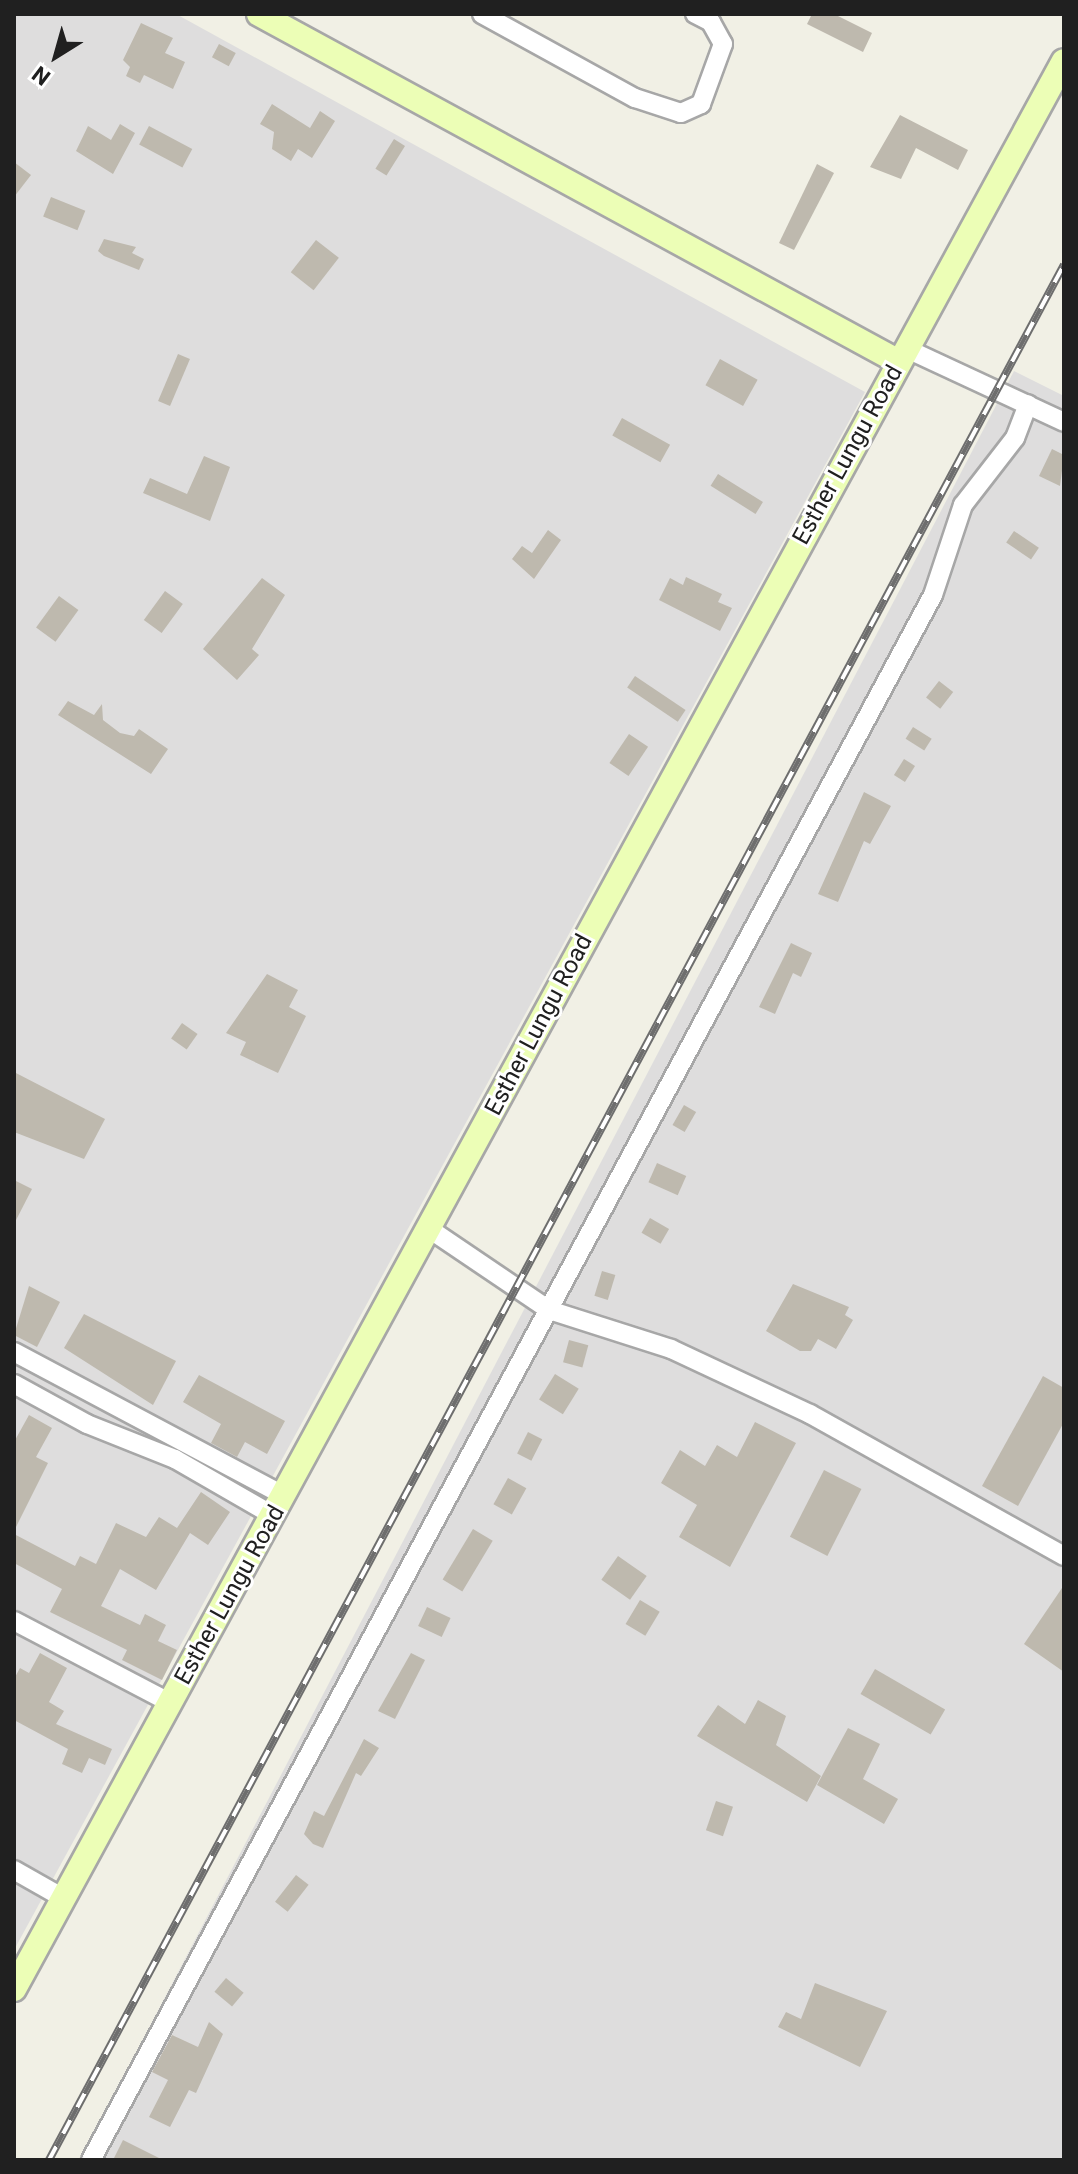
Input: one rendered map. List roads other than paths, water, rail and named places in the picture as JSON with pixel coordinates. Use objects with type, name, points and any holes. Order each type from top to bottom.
[{"type":"street","points":[[259,14],[903,355],[1028,404],[1064,422]]},
{"type":"street","points":[[482,14],[635,98],[681,113],[701,104],[723,44],[711,22],[695,14]]},
{"type":"street","name":"Esther Lungu Road","points":[[14,1989],[1064,61]]},
{"type":"street","points":[[91,2160],[933,595],[963,505],[1015,438],[1028,404]]},
{"type":"street","points":[[428,1228],[549,1310],[671,1349],[810,1414],[1064,1556]]},
{"type":"street","points":[[14,1352],[279,1506]]},
{"type":"street","points":[[14,1384],[87,1424],[279,1506]]},
{"type":"street","points":[[14,1621],[171,1703]]},
{"type":"street","points":[[14,1870],[65,1899]]},
{"type":"railway","points":[[49,2160],[1064,265]]}]
